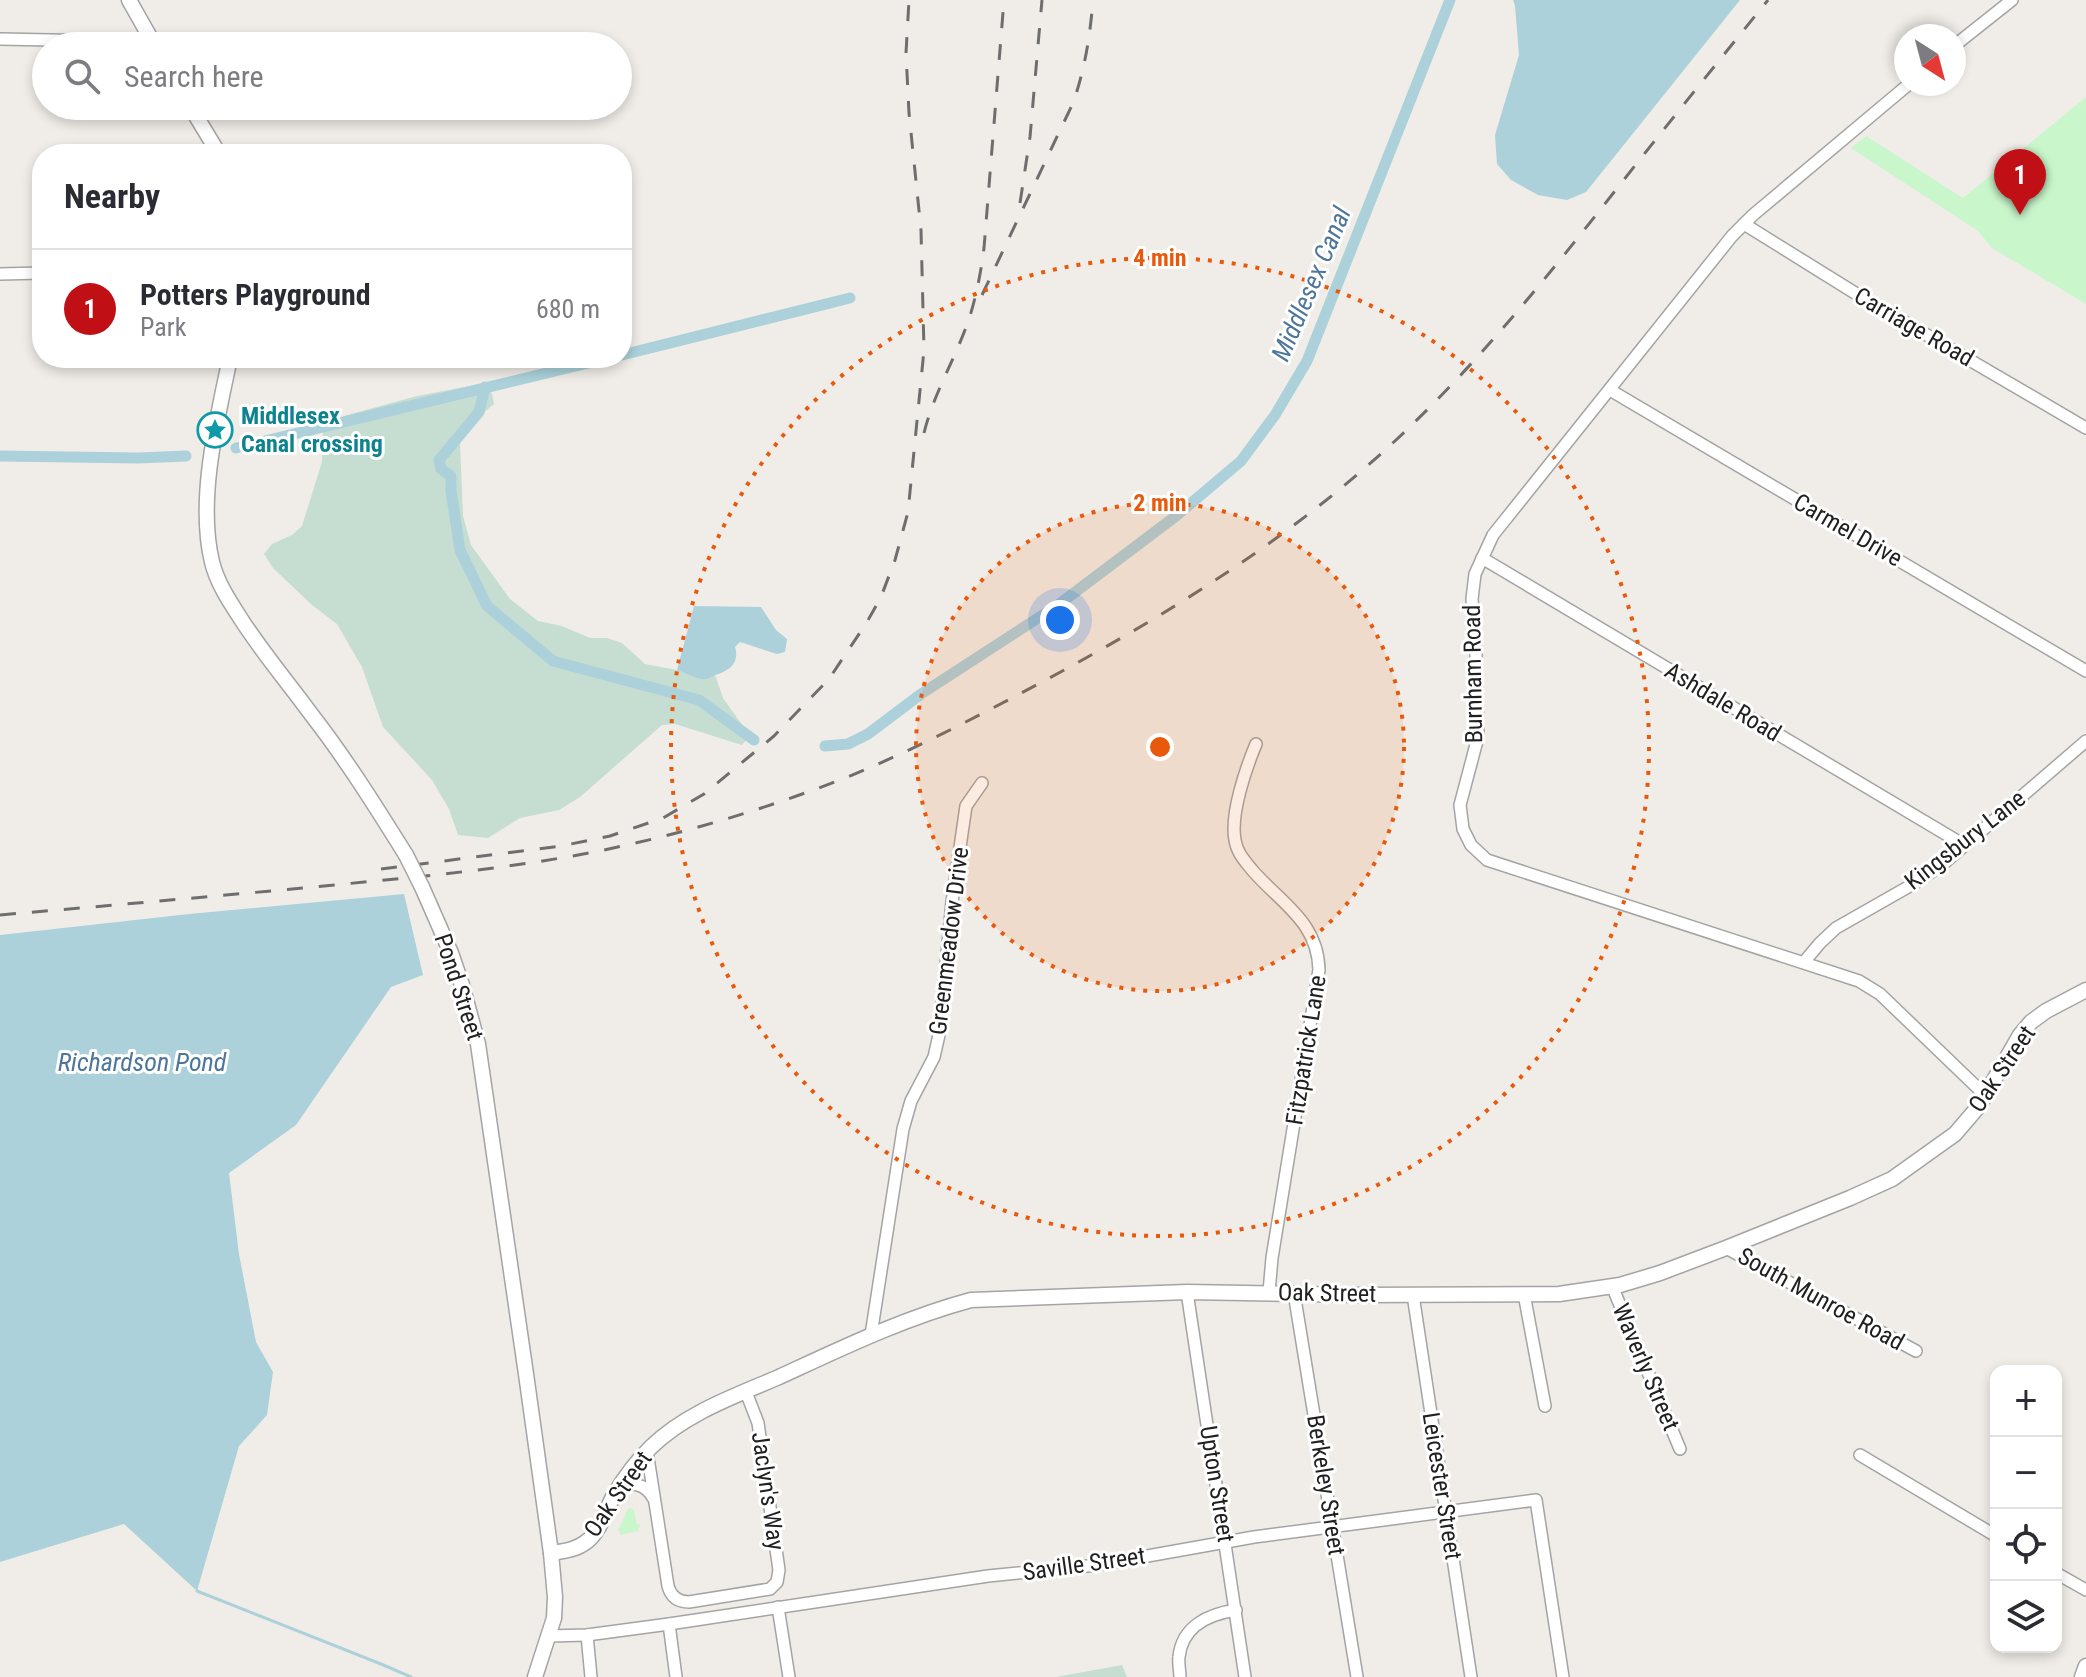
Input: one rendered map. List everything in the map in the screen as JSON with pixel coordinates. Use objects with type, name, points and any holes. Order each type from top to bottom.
[{"type":"street","points":[[129,0],[146,32]]},
{"type":"street","points":[[1966,36],[2012,0]]},
{"type":"street","points":[[0,39],[32,40]]},
{"type":"street","name":"Burnham Road","points":[[1895,96],[1732,236],[1493,535],[1475,574],[1472,599],[1478,737],[1460,805],[1463,829],[1471,845],[1487,860],[1859,981],[1880,994],[1985,1095]]},
{"type":"street","points":[[198,120],[213,144]]},
{"type":"street","name":"Carriage Road","points":[[1744,224],[2086,428]]},
{"type":"street","points":[[0,274],[32,273]]},
{"type":"street","name":"Pond Street","points":[[228,368],[212,445],[207,514],[212,565],[223,592],[259,648],[338,751],[406,855],[459,974],[478,1044],[551,1553],[555,1611],[535,1677]]},
{"type":"street","name":"Carmel Drive","points":[[1610,390],[2086,671]]},
{"type":"street","name":"Ashdale Road","points":[[1482,558],[1964,845]]},
{"type":"street","name":"Kingsbury Lane","points":[[1804,962],[1836,928],[1943,864],[2086,741]]},
{"type":"street","name":"Fitzpatrick Lane","points":[[1256,744],[1246,767],[1234,839],[1241,857],[1307,926],[1319,954],[1269,1292]]},
{"type":"street","name":"Greenmeadow Drive","points":[[871,1335],[903,1129],[911,1101],[934,1057],[939,1035],[952,902],[966,806],[982,783]]},
{"type":"street","name":"Oak Street","points":[[551,1553],[576,1548],[588,1541],[616,1492],[647,1451],[686,1421],[871,1335],[938,1309],[971,1300],[1187,1292],[1559,1294],[1612,1286],[1660,1273],[1892,1179],[1955,1134],[1979,1106],[2020,1035],[2031,1022],[2086,990]]},
{"type":"street","name":"South Munroe Road","points":[[1726,1248],[1916,1351]]},
{"type":"street","name":"Waverly Street","points":[[1612,1286],[1680,1449]]},
{"type":"street","name":"Upton Street","points":[[1187,1292],[1245,1677]]},
{"type":"street","name":"Berkeley Street","points":[[1294,1293],[1357,1677]]},
{"type":"street","points":[[1524,1294],[1545,1406]]},
{"type":"street","name":"Leicester Street","points":[[1413,1295],[1471,1677]]},
{"type":"street","name":"Jaclyn's Way","points":[[655,1501],[668,1586],[675,1598],[689,1602],[766,1591],[774,1586],[779,1578],[759,1429],[746,1392]]},
{"type":"street","points":[[647,1451],[655,1501]]},
{"type":"street","points":[[1860,1455],[1990,1532]]},
{"type":"street","points":[[616,1492],[626,1485],[639,1484],[655,1501]]},
{"type":"street","name":"Saville Street","points":[[548,1636],[587,1635],[669,1624],[1536,1500],[1563,1677]]},
{"type":"street","points":[[2062,1576],[2086,1590]]},
{"type":"street","points":[[778,1607],[789,1677]]},
{"type":"street","points":[[1180,1677],[1179,1656],[1186,1635],[1193,1627],[1220,1612],[1236,1610]]},
{"type":"street","points":[[669,1624],[676,1677]]},
{"type":"street","points":[[587,1635],[591,1677]]},
{"type":"street","points":[[2082,1677],[2086,1666]]},
{"type":"green space","points":[[2086,97],[2086,304],[1992,248],[1978,231],[1851,148],[1866,136],[1963,198]]},
{"type":"green space","points":[[485,383],[494,404],[481,415],[460,443],[463,516],[471,545],[510,599],[538,621],[562,626],[590,638],[607,638],[622,643],[645,664],[702,679],[715,675],[723,698],[750,736],[742,745],[675,724],[662,725],[580,797],[559,810],[520,818],[488,838],[458,835],[449,809],[432,780],[383,727],[362,667],[337,624],[273,568],[264,554],[272,544],[292,535],[302,526],[322,462],[323,432],[335,419],[417,396]]},
{"type":"green space","points":[[631,1508],[639,1531],[621,1535],[618,1530]]},
{"type":"green space","points":[[1122,1665],[1127,1677],[1056,1677]]},
{"type":"water","points":[[1513,0],[1740,0],[1586,192],[1567,200],[1538,195],[1511,180],[1497,164],[1495,135],[1519,55]]},
{"type":"water","points":[[694,606],[761,607],[776,630],[787,639],[785,652],[777,654],[740,642],[735,647],[735,662],[729,669],[709,678],[697,678],[677,670]]},
{"type":"water","name":"Richardson Pond","points":[[404,894],[423,975],[391,987],[296,1125],[229,1173],[239,1254],[256,1342],[273,1372],[267,1415],[239,1446],[197,1591],[124,1524],[0,1562],[0,935]]},
{"type":"waterway","name":"Middlesex Canal","points":[[825,746],[848,744],[868,734],[921,694],[1058,605],[1176,516],[1241,461],[1275,415],[1307,361],[1450,0]]},
{"type":"waterway","name":"Middlesex Canal","points":[[632,352],[850,298]]},
{"type":"waterway","name":"Middlesex Canal","points":[[236,448],[568,368]]},
{"type":"waterway","name":"Middlesex Canal","points":[[485,387],[479,412],[439,460],[441,469],[451,476],[460,550],[487,606],[553,661],[699,700],[754,740]]},
{"type":"waterway","name":"Middlesex Canal","points":[[0,456],[186,456]]},
{"type":"waterway","points":[[197,1591],[411,1677]]},
{"type":"railway","points":[[381,869],[561,846],[610,836],[663,818],[704,794],[774,736],[829,679],[867,622],[881,597],[895,560],[908,512],[924,350],[921,230],[906,53],[909,0]]},
{"type":"railway","points":[[924,433],[970,316],[980,274],[1004,0]]},
{"type":"railway","points":[[1020,203],[1030,137],[1042,0]]},
{"type":"railway","points":[[982,295],[1073,103],[1081,78],[1093,0]]},
{"type":"railway","points":[[0,915],[438,875],[594,852],[689,830],[783,801],[870,768],[969,720],[1089,656],[1227,572],[1314,510],[1396,440],[1479,356],[1530,296],[1768,0]]},
{"type":"place","name":"Potters Playground","points":[[2020,215]]},
{"type":"place","name":"Middlesex Canal crossing","points":[[215,430]]}]
